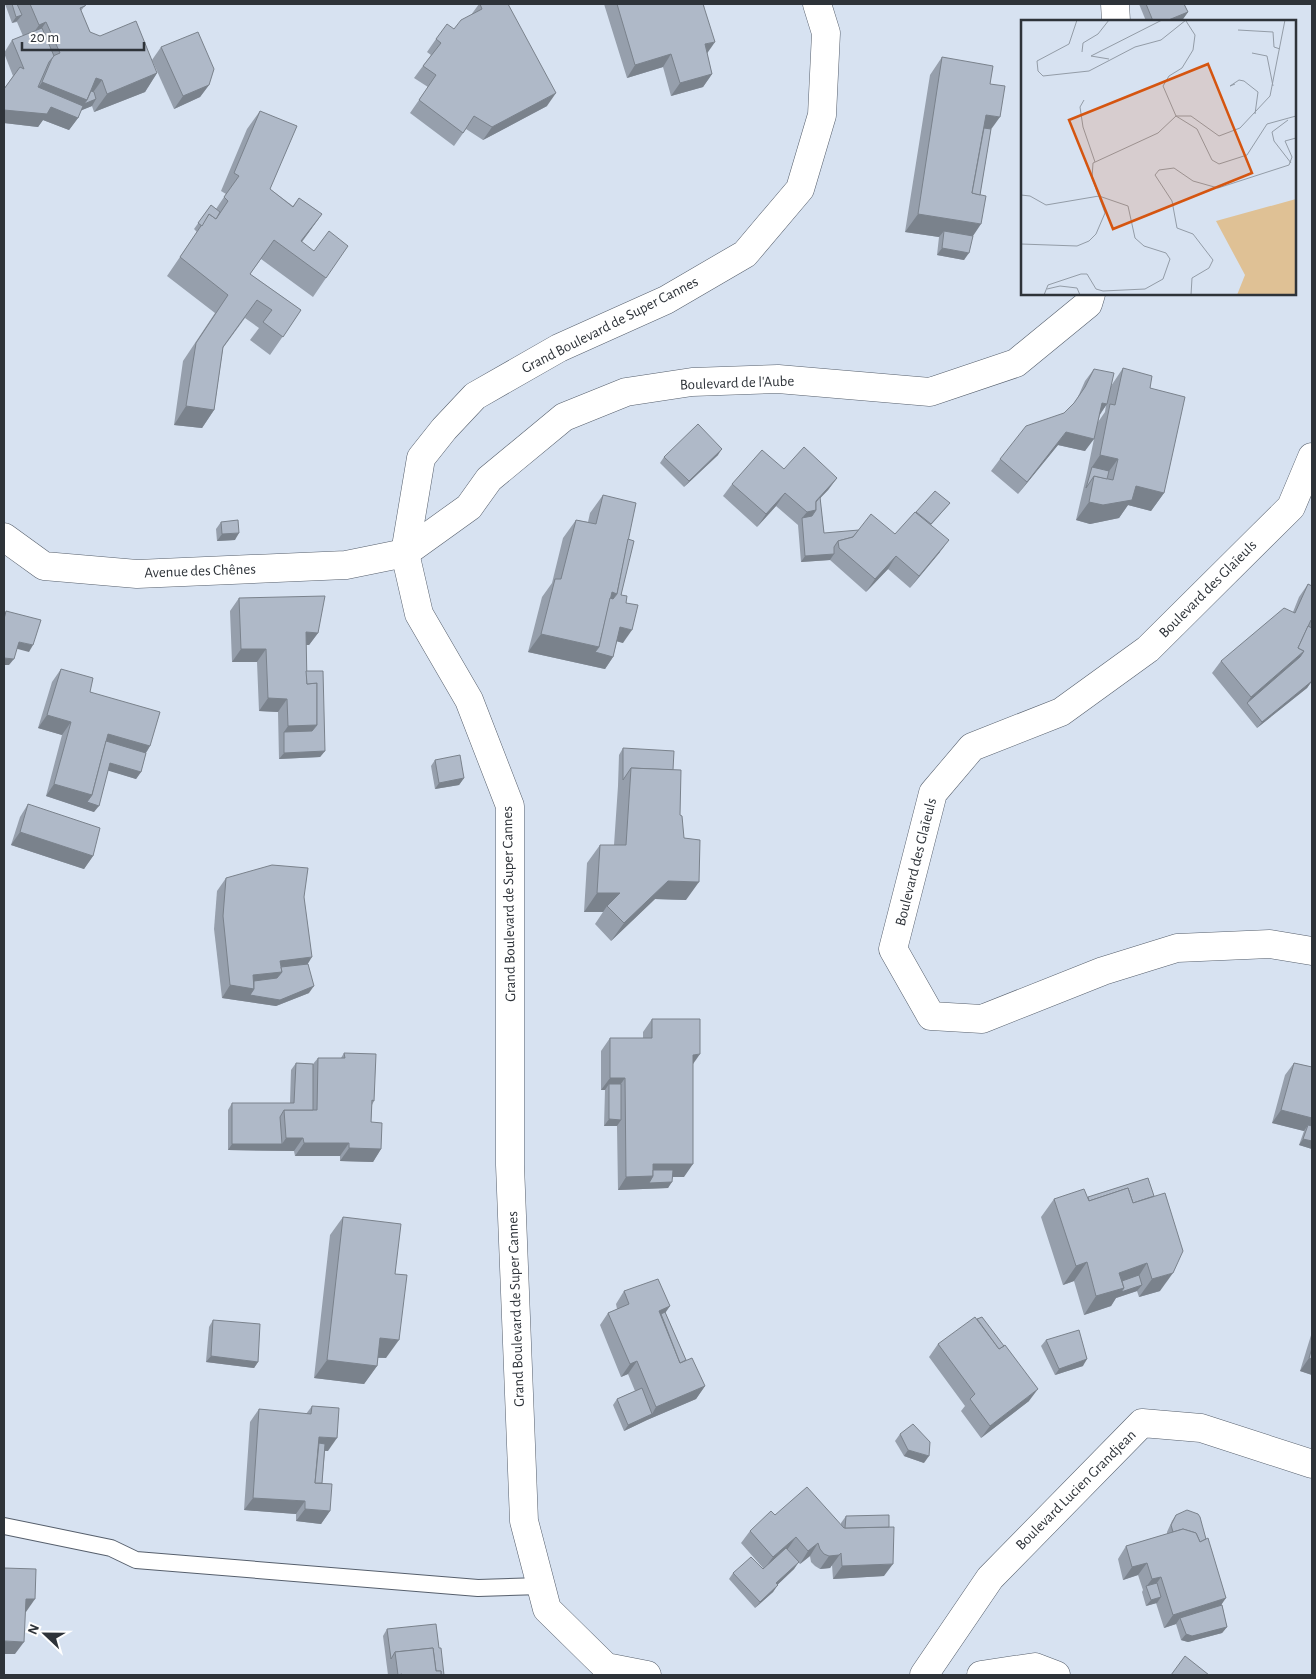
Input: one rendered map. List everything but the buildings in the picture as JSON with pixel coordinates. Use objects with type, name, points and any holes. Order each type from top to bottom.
[{"type":"street","name":"Grand Boulevard de Super Cannes","points":[[646,1675],[606,1667],[547,1609],[524,1521],[510,1166],[510,806],[469,700],[419,614],[405,553],[421,458],[444,429],[475,396],[559,348],[666,300],[745,254],[800,189],[822,115],[826,33],[817,4]]},
{"type":"street","points":[[1115,4],[1116,20]]},
{"type":"street","name":"Boulevard de l'Aube","points":[[405,553],[469,507],[489,479],[564,417],[626,392],[692,382],[778,379],[930,392],[1016,363],[1088,304],[1091,295]]},
{"type":"street","name":"Boulevard des Glaïeuls","points":[[1312,457],[1291,507],[1148,649],[1061,712],[972,747],[933,792],[893,949],[931,1016],[982,1019],[1103,971],[1177,948],[1270,944],[1312,951]]},
{"type":"street","name":"Avenue des Chênes","points":[[4,537],[44,566],[137,574],[346,565],[405,553]]},
{"type":"street","name":"Boulevard Lucien Grandjean","points":[[924,1675],[990,1578],[1142,1423],[1201,1428],[1312,1464]]},
{"type":"street","points":[[981,1675],[1035,1667],[1056,1675]]},
{"type":"lane","points":[[4,1526],[112,1548],[136,1560],[478,1588],[541,1586]]}]
